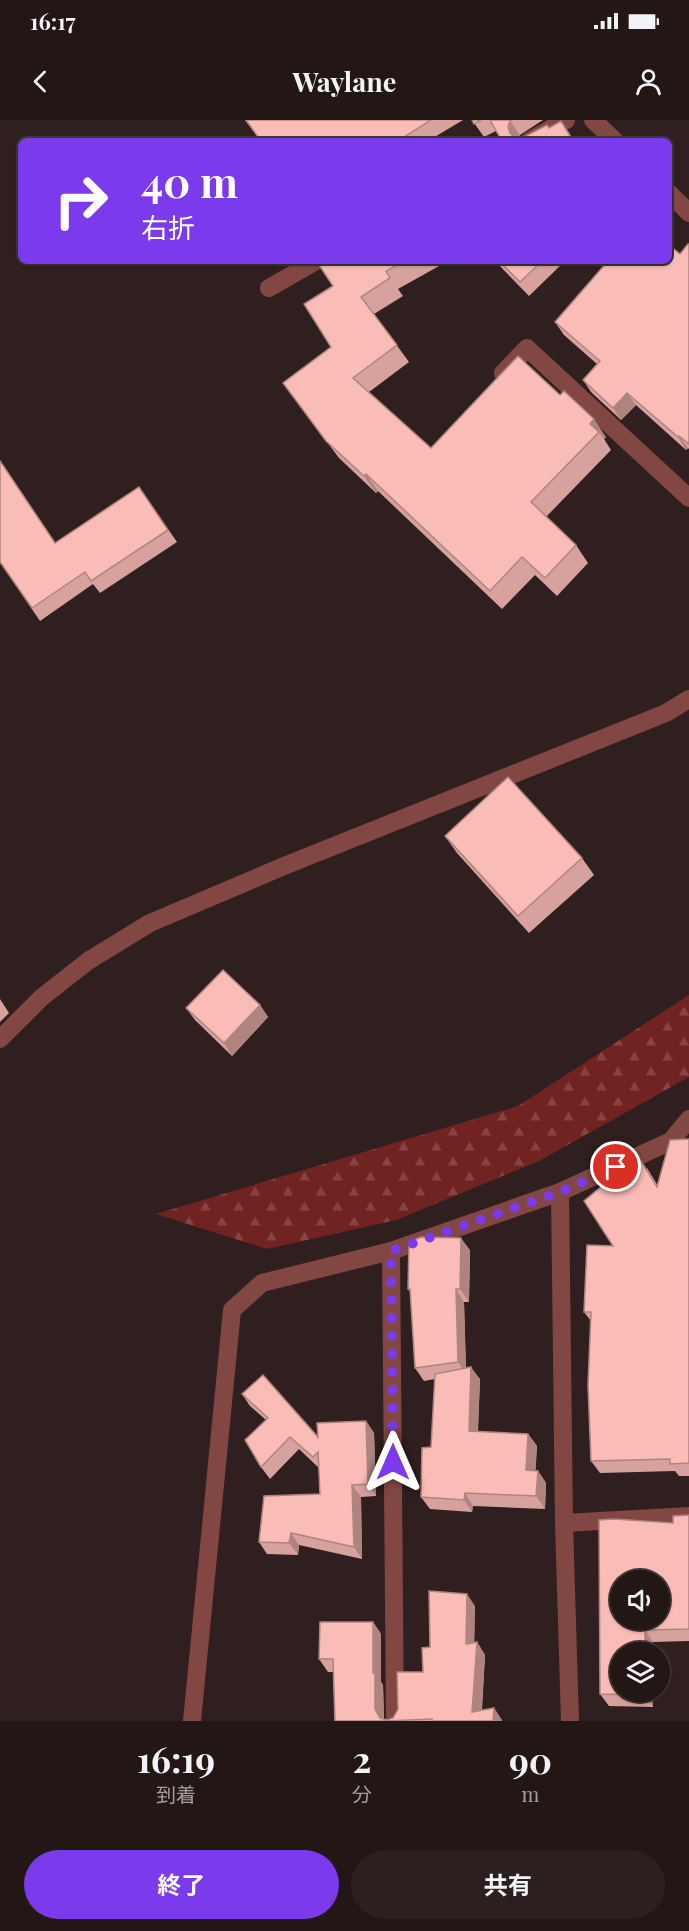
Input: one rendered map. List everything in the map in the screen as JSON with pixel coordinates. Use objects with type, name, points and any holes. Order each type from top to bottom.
[{"type":"street","points":[[534,138],[566,120]]},
{"type":"street","points":[[593,120],[612,138]]},
{"type":"street","points":[[672,196],[689,213]]},
{"type":"street","points":[[269,288],[311,264]]},
{"type":"street","points":[[495,383],[527,348],[689,498]]},
{"type":"street","points":[[0,1039],[40,998],[88,961],[150,923],[295,862],[666,713],[689,699]]},
{"type":"street","points":[[192,1721],[232,1310],[262,1283],[391,1251],[560,1192],[672,1141],[689,1119]]},
{"type":"street","points":[[560,1192],[564,1523],[570,1721]]},
{"type":"street","points":[[391,1251],[395,1721]]},
{"type":"street","points":[[564,1523],[689,1516]]},
{"type":"green space","points":[[689,995],[689,1077],[539,1161],[396,1220],[267,1249],[156,1214],[518,1106]]},
{"type":"building","points":[[246,120],[431,120],[403,138],[259,138]]},
{"type":"building","points":[[490,120],[512,120],[508,127],[510,133],[517,138],[500,138]]},
{"type":"building","points":[[561,121],[571,138],[522,138],[547,125],[549,128]]},
{"type":"building","points":[[689,244],[689,444],[627,393],[613,408],[583,380],[600,361],[555,322],[605,264],[672,264],[672,247],[680,254]]},
{"type":"building","points":[[399,264],[386,271],[390,278],[361,297],[397,345],[353,378],[431,448],[518,356],[560,395],[564,391],[594,419],[590,424],[599,432],[531,502],[576,545],[545,578],[522,557],[490,591],[366,474],[364,476],[326,441],[283,383],[331,347],[304,304],[333,286],[319,265]]},
{"type":"building","points":[[502,264],[539,264],[520,282]]},
{"type":"building","points":[[0,461],[55,543],[139,487],[168,530],[91,581],[85,572],[32,608],[0,562]]},
{"type":"building","points":[[508,777],[582,858],[518,916],[445,836]]},
{"type":"building","points":[[223,970],[260,1005],[224,1043],[186,1008]]},
{"type":"building","points":[[689,1139],[689,1463],[670,1464],[670,1459],[591,1461],[588,1385],[591,1312],[584,1312],[587,1245],[613,1246],[584,1201],[638,1156],[657,1187],[670,1140]]},
{"type":"building","points":[[421,1237],[461,1238],[460,1289],[456,1289],[458,1362],[415,1368],[410,1289],[408,1289],[409,1242]]},
{"type":"building","points":[[471,1367],[469,1431],[528,1434],[526,1470],[538,1471],[536,1496],[465,1493],[464,1500],[421,1497],[422,1448],[431,1447],[435,1374]]},
{"type":"building","points":[[263,1375],[318,1437],[317,1423],[366,1421],[368,1484],[352,1485],[354,1547],[291,1533],[289,1543],[259,1542],[264,1496],[320,1494],[318,1452],[313,1457],[290,1437],[261,1467],[245,1440],[268,1418],[242,1394]]},
{"type":"building","points":[[689,1515],[689,1629],[670,1629],[670,1570],[610,1570],[610,1630],[645,1630],[645,1642],[610,1642],[610,1694],[600,1694],[599,1520],[673,1523],[673,1516]]},
{"type":"building","points":[[429,1591],[467,1594],[466,1644],[477,1642],[472,1712],[494,1708],[493,1721],[432,1721],[432,1719],[386,1721],[335,1721],[333,1659],[319,1659],[320,1622],[373,1622],[375,1709],[380,1718],[387,1720],[393,1718],[398,1709],[397,1672],[423,1672],[422,1648],[430,1647]]},
{"type":"route","points":[[393,1462],[391,1251],[560,1192],[616,1167]]}]
